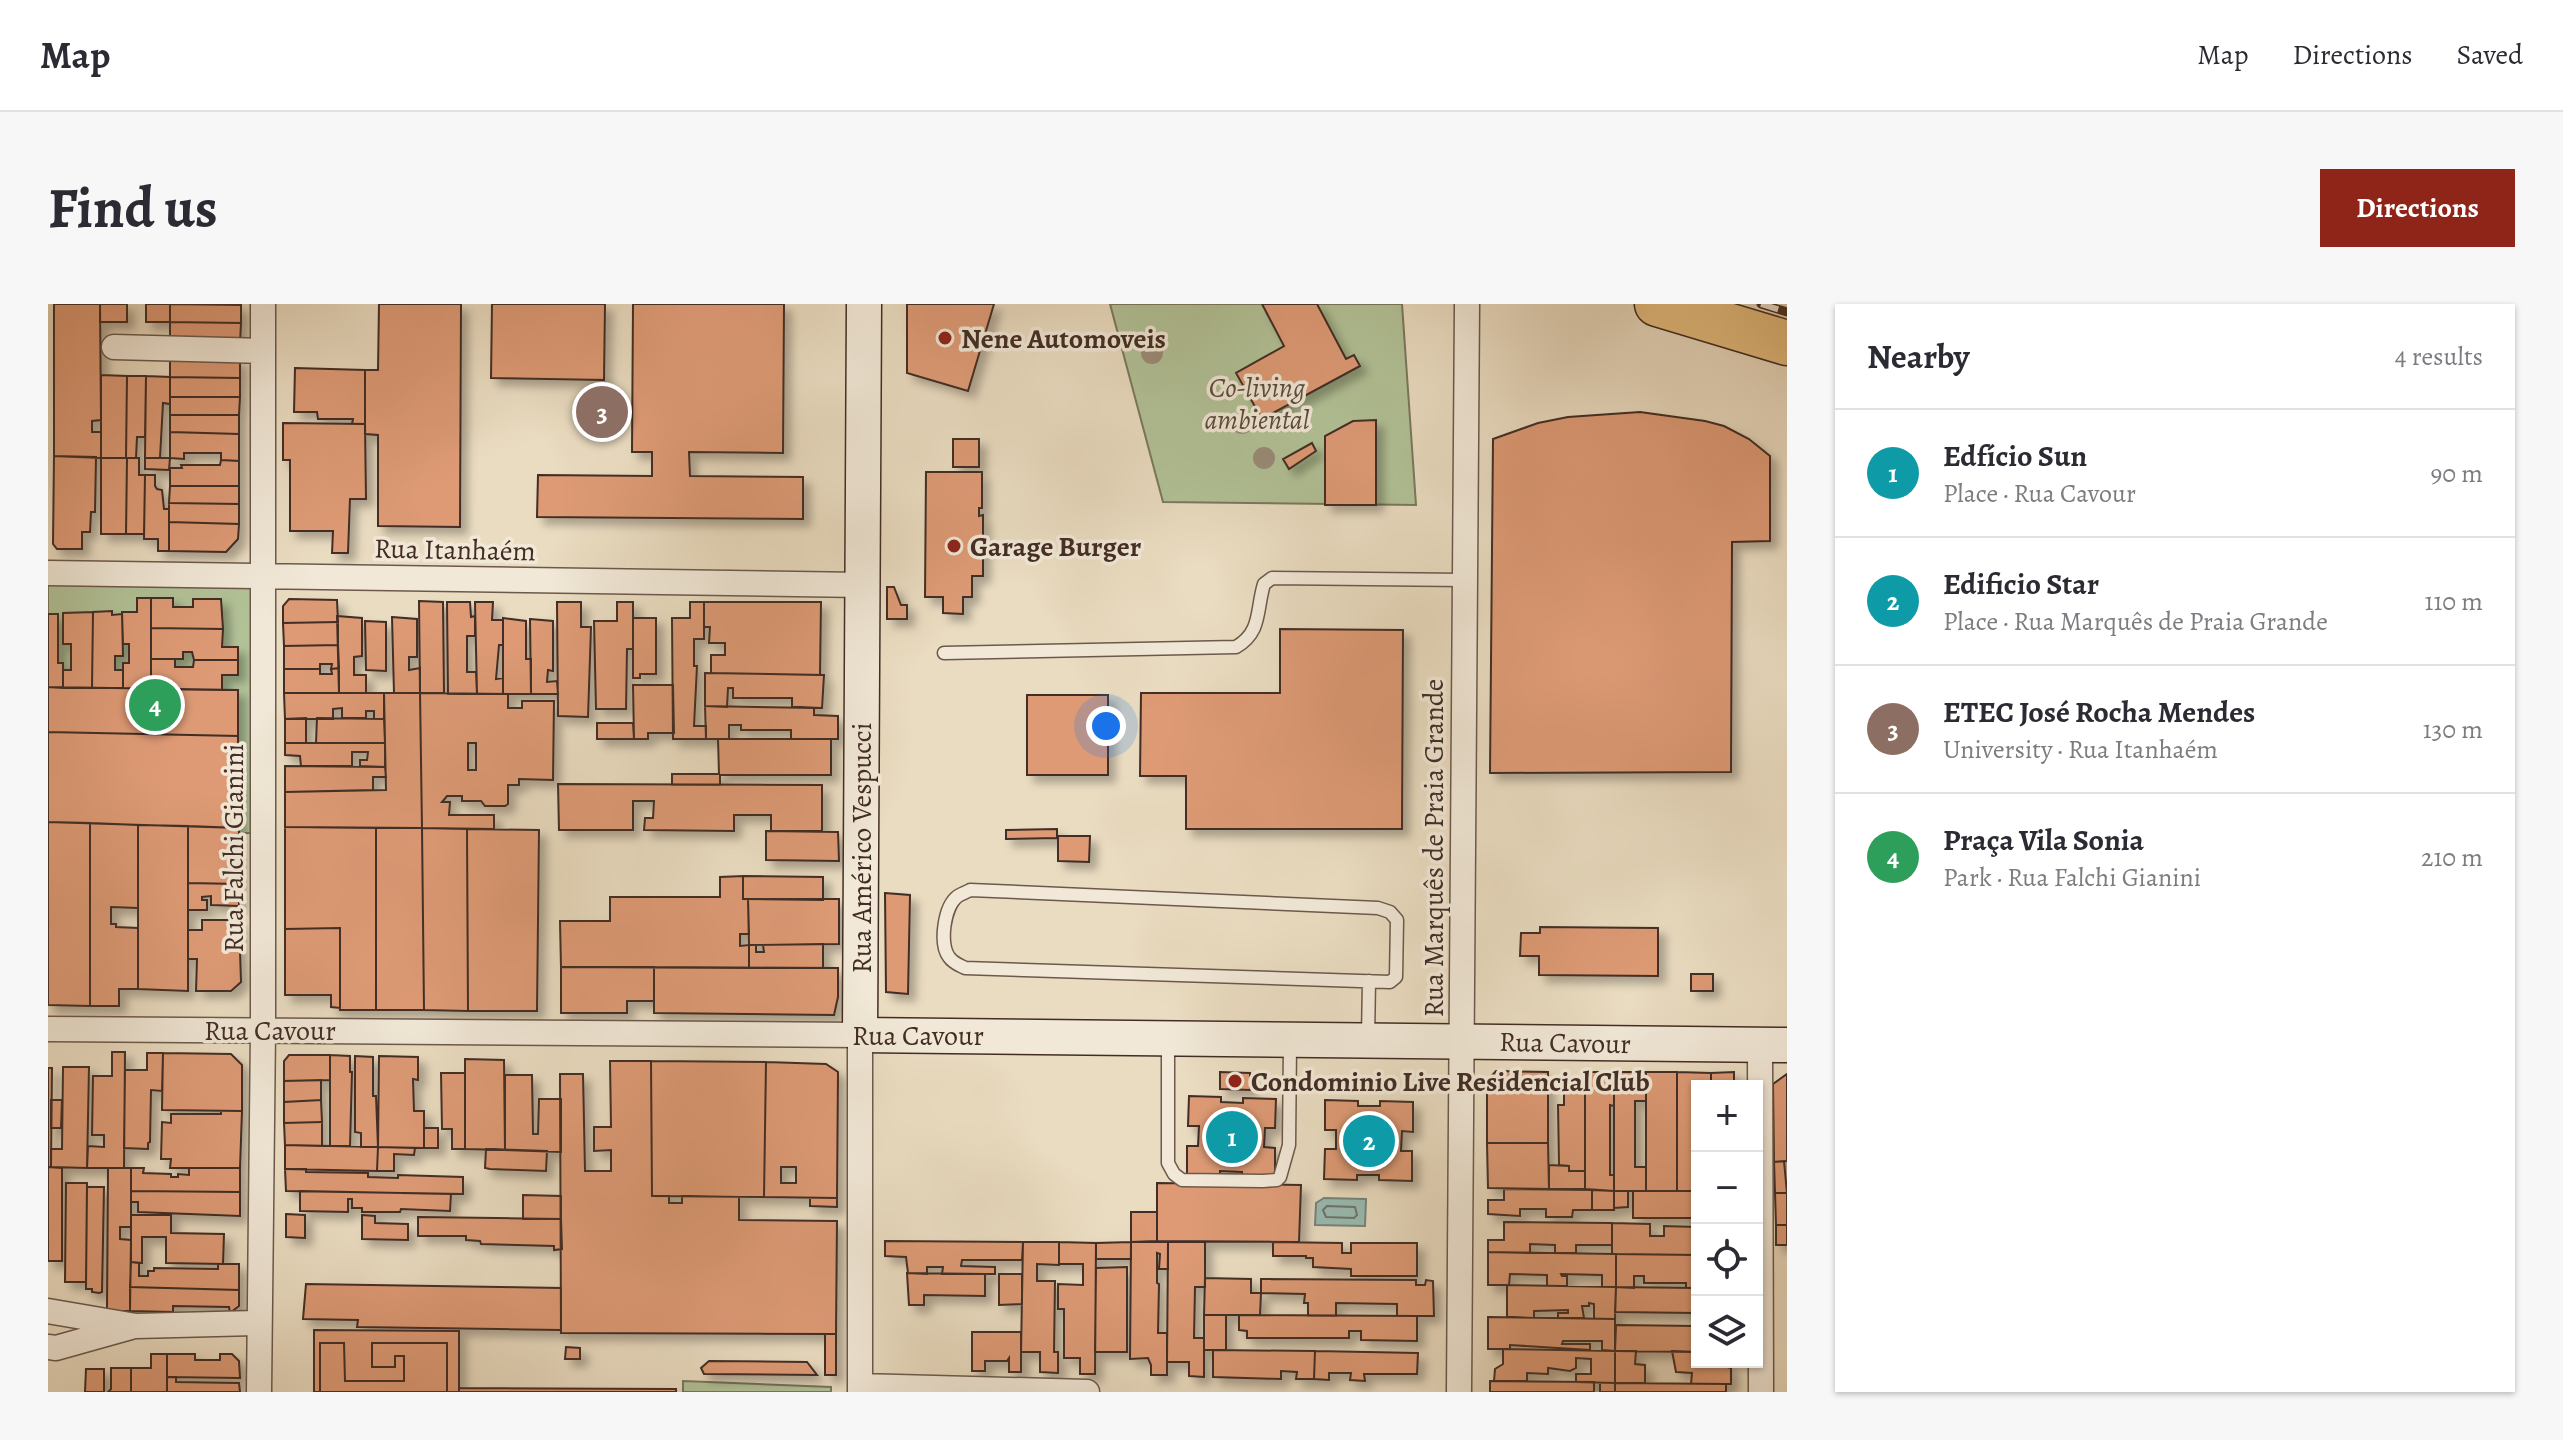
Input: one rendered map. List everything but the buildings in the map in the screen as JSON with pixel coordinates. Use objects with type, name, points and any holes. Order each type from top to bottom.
[{"type":"highway","points":[[1657,304],[1787,343]]},
{"type":"street","name":"Rua Falchi Gianini","points":[[259,1392],[263,1030],[263,304]]},
{"type":"street","name":"Rua Américo Vespucci","points":[[860,1389],[864,304]]},
{"type":"street","name":"Rua Marquês de Praia Grande","points":[[1459,1392],[1467,304]]},
{"type":"street","points":[[114,347],[263,351]]},
{"type":"street","name":"Rua Itanhaém","points":[[48,573],[862,585]]},
{"type":"street","name":"Rua Cavour","points":[[48,1029],[1774,1045]]},
{"type":"street","points":[[1761,1392],[1774,1045]]},
{"type":"street","points":[[48,1311],[136,1326],[258,1323]]},
{"type":"street","points":[[48,1347],[56,1348],[136,1326]]},
{"type":"street","points":[[860,1389],[1087,1392]]},
{"type":"lane","points":[[944,653],[1236,647],[1247,641],[1255,629],[1264,584],[1272,578],[1465,580]]},
{"type":"lane","points":[[970,890],[1378,908],[1390,912],[1397,920],[1396,977],[1390,982],[1369,981],[965,968],[946,955],[947,916],[958,895],[970,890]]},
{"type":"lane","points":[[1368,1040],[1369,981]]},
{"type":"lane","points":[[1168,1038],[1168,1163],[1174,1174],[1182,1180],[1263,1181],[1280,1177],[1289,1145],[1290,1039]]},
{"type":"green space","name":"Co-living ambiental","points":[[1110,304],[1402,304],[1416,505],[1163,502]]},
{"type":"green space","points":[[48,575],[262,577],[263,833],[48,835]]},
{"type":"green space","points":[[683,1381],[831,1387],[831,1392],[683,1392]]},
{"type":"water","points":[[1324,1198],[1366,1199],[1365,1226],[1315,1225],[1316,1203]]},
{"type":"railway","points":[[1761,304],[1787,312]]},
{"type":"place","name":"Nene Automoveis","points":[[945,338]]},
{"type":"place","name":"ETEC José Rocha Mendes","points":[[602,412]]},
{"type":"place","name":"Garage Burger","points":[[954,546]]},
{"type":"place","name":"Praça Vila Sonia","points":[[155,705]]},
{"type":"place","name":"Condominio Live Residencial Club","points":[[1235,1081]]},
{"type":"place","name":"Edfício Sun","points":[[1232,1137]]},
{"type":"place","name":"Edificio Star","points":[[1369,1141]]}]
